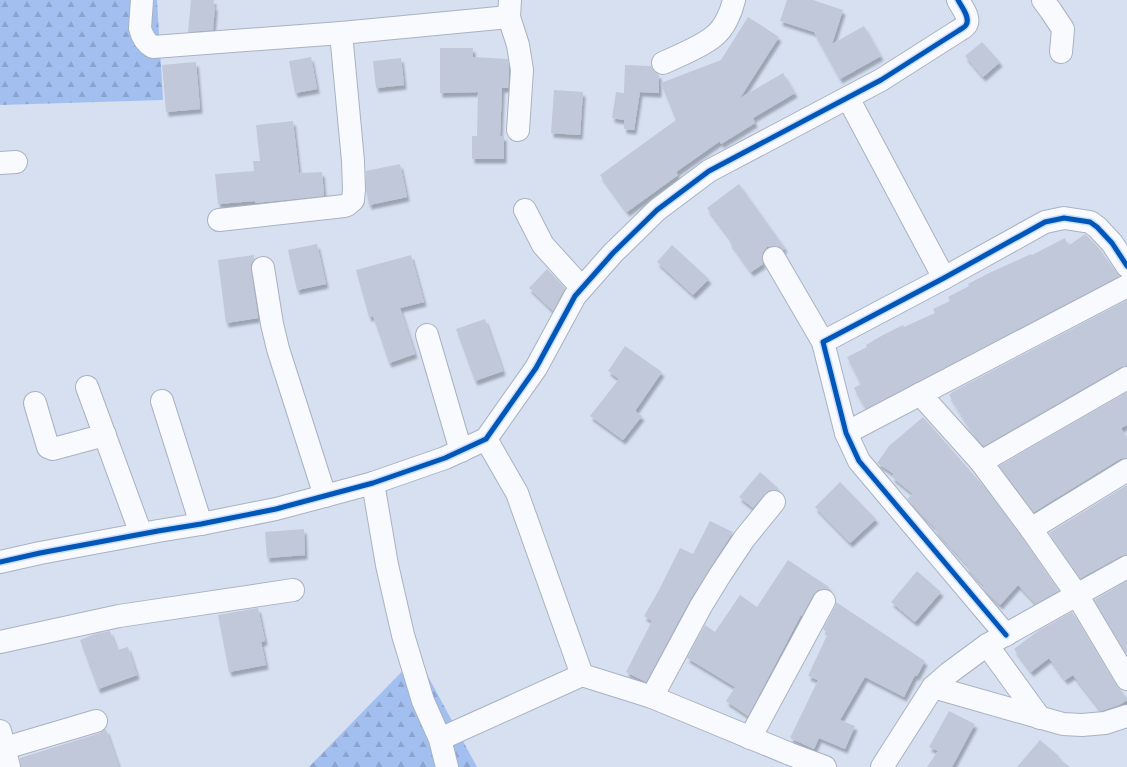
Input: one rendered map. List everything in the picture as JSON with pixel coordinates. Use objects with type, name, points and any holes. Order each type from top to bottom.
[{"type":"street","points":[[142,0],[140,28],[143,38],[153,47],[341,33],[510,9],[522,70],[518,130]]},
{"type":"street","points":[[664,63],[714,37],[723,27],[733,6],[734,0]]},
{"type":"street","points":[[0,562],[40,553],[276,509],[373,483],[445,458],[486,439],[536,368],[575,296],[613,253],[657,210],[708,171],[881,80],[966,25],[968,23],[967,17],[958,0]]},
{"type":"street","points":[[1043,0],[1063,29],[1061,52]]},
{"type":"street","points":[[219,220],[344,206],[353,200],[353,161],[341,33]]},
{"type":"street","points":[[848,98],[944,278]]},
{"type":"street","points":[[525,210],[543,245],[582,288]]},
{"type":"street","points":[[823,342],[944,278],[1045,222],[1064,218],[1090,222],[1097,226],[1112,242],[1127,266]]},
{"type":"street","points":[[774,258],[823,342],[846,433],[859,461],[1006,635]]},
{"type":"street","points":[[262,268],[278,349],[325,496]]},
{"type":"street","points":[[846,433],[1127,286]]},
{"type":"street","points":[[427,335],[461,451]]},
{"type":"street","points":[[981,462],[1127,378]]},
{"type":"street","points":[[87,387],[141,534]]},
{"type":"street","points":[[920,394],[981,462],[1031,529],[1077,594],[1127,679]]},
{"type":"street","points":[[162,401],[201,524]]},
{"type":"street","points":[[35,403],[48,447],[50,448],[53,449],[105,435]]},
{"type":"street","points":[[486,439],[517,493],[562,624],[582,675]]},
{"type":"street","points":[[1031,529],[1127,470]]},
{"type":"street","points":[[373,483],[387,565],[403,635],[423,701],[440,739],[447,767]]},
{"type":"street","points":[[652,698],[705,600],[744,539],[774,502]]},
{"type":"street","points":[[882,767],[933,687],[987,645],[1127,567]]},
{"type":"street","points":[[0,642],[120,616],[293,590]]},
{"type":"street","points":[[750,738],[824,601]]},
{"type":"street","points":[[987,645],[1040,718]]},
{"type":"street","points":[[440,739],[582,675],[652,698],[825,767]]},
{"type":"street","points":[[933,687],[1063,724],[1082,725],[1105,722],[1127,716]]},
{"type":"street","points":[[5,749],[96,722]]},
{"type":"street","points":[[1105,722],[1127,733]]},
{"type":"green space","points":[[0,0],[157,0],[163,100],[0,105]]},
{"type":"green space","points":[[417,656],[477,767],[309,767]]},
{"type":"building","points":[[191,0],[214,0],[213,30],[188,32]]},
{"type":"building","points":[[787,0],[813,0],[843,10],[832,44],[864,26],[881,56],[840,79],[814,32],[780,21]]},
{"type":"building","points":[[748,17],[779,37],[740,98],[783,73],[795,93],[753,118],[755,123],[721,144],[720,141],[676,172],[678,175],[627,212],[600,175],[676,120],[661,83],[721,60]]},
{"type":"building","points":[[982,42],[1000,62],[983,77],[965,56]]},
{"type":"building","points":[[440,48],[473,48],[473,57],[508,59],[508,88],[502,88],[500,136],[504,136],[504,159],[472,159],[472,136],[477,136],[478,92],[440,93]]},
{"type":"building","points":[[311,57],[317,89],[295,93],[289,61]]},
{"type":"building","points":[[401,58],[404,85],[376,88],[373,61]]},
{"type":"building","points":[[196,62],[200,109],[166,112],[162,65]]},
{"type":"building","points":[[625,65],[651,66],[655,73],[659,75],[659,93],[640,92],[634,130],[624,129],[624,120],[612,118],[616,92],[624,93]]},
{"type":"building","points":[[554,90],[583,92],[580,135],[551,133]]},
{"type":"building","points":[[293,121],[299,173],[322,172],[324,196],[255,203],[255,201],[218,204],[215,174],[254,171],[253,161],[260,161],[256,125]]},
{"type":"building","points":[[400,164],[407,197],[369,205],[366,190],[366,171]]},
{"type":"building","points":[[739,184],[785,248],[783,250],[780,247],[767,247],[763,252],[763,264],[751,272],[729,241],[731,240],[707,208]]},
{"type":"building","points":[[1085,234],[1097,246],[1120,276],[866,409],[854,388],[861,384],[847,357],[867,347],[866,345],[883,335],[903,325],[904,327],[935,313],[933,309],[950,301],[948,297],[987,274],[1031,254],[1032,255],[1065,238],[1068,246]]},
{"type":"building","points":[[317,244],[326,284],[297,290],[288,250]]},
{"type":"building","points":[[672,245],[709,279],[693,295],[657,262]]},
{"type":"building","points":[[254,255],[251,270],[258,318],[226,323],[218,260]]},
{"type":"building","points":[[411,255],[424,302],[400,308],[415,354],[389,363],[373,316],[369,317],[356,270]]},
{"type":"building","points":[[547,269],[565,288],[553,311],[529,288]]},
{"type":"building","points":[[1127,300],[1127,366],[1121,367],[984,446],[973,434],[949,395]]},
{"type":"building","points":[[485,319],[503,371],[475,381],[456,329]]},
{"type":"building","points":[[625,346],[662,372],[635,411],[642,416],[623,440],[590,416],[619,379],[608,371]]},
{"type":"building","points":[[1127,392],[1127,425],[1121,428],[1127,439],[1127,458],[1120,459],[1034,512],[999,466]]},
{"type":"building","points":[[923,417],[986,489],[1059,591],[1036,604],[1018,585],[1000,605],[982,588],[984,586],[966,567],[968,566],[935,530],[936,529],[907,499],[913,494],[892,477],[894,474],[877,463],[889,446]]},
{"type":"building","points":[[760,472],[778,488],[777,490],[769,491],[765,494],[753,508],[739,497]]},
{"type":"building","points":[[840,482],[876,519],[850,543],[815,507]]},
{"type":"building","points":[[1127,485],[1127,555],[1121,556],[1081,578],[1049,533]]},
{"type":"building","points":[[710,521],[733,532],[690,600],[646,682],[626,672],[652,621],[644,616],[680,548],[693,554]]},
{"type":"building","points":[[304,529],[305,555],[267,558],[265,532]]},
{"type":"building","points":[[788,560],[829,587],[828,589],[818,590],[813,595],[748,716],[726,701],[735,687],[687,658],[705,625],[715,632],[740,595],[757,607]]},
{"type":"building","points":[[917,571],[941,592],[915,622],[891,602]]},
{"type":"building","points":[[1127,581],[1127,655],[1094,600]]},
{"type":"building","points":[[836,602],[925,661],[917,676],[915,675],[904,697],[865,677],[840,720],[855,726],[845,749],[819,738],[814,749],[790,738],[818,680],[808,676],[828,633],[823,629],[835,607]]},
{"type":"building","points":[[258,608],[265,641],[261,642],[266,665],[229,672],[218,615]]},
{"type":"building","points":[[1072,612],[1116,685],[1127,698],[1127,700],[1119,705],[1101,711],[1073,675],[1065,680],[1049,658],[1031,672],[1014,649],[1038,631]]},
{"type":"building","points":[[110,631],[117,650],[128,647],[137,675],[98,689],[80,640],[95,634]]},
{"type":"building","points":[[949,711],[975,724],[952,767],[927,767],[938,751],[929,747]]},
{"type":"building","points":[[106,729],[119,767],[21,767],[20,758],[100,733]]},
{"type":"building","points":[[1040,740],[1059,756],[1058,758],[1070,767],[1017,767]]},
{"type":"cycle path","points":[[0,562],[40,553],[276,509],[373,483],[445,458],[486,439],[536,368],[575,296],[613,253],[657,210],[709,171],[881,80],[963,28],[966,25],[967,19],[958,0]]},
{"type":"cycle path","points":[[1006,635],[859,461],[846,433],[823,342],[944,278],[1045,222],[1064,218],[1090,222],[1097,227],[1112,243],[1127,266]]}]
